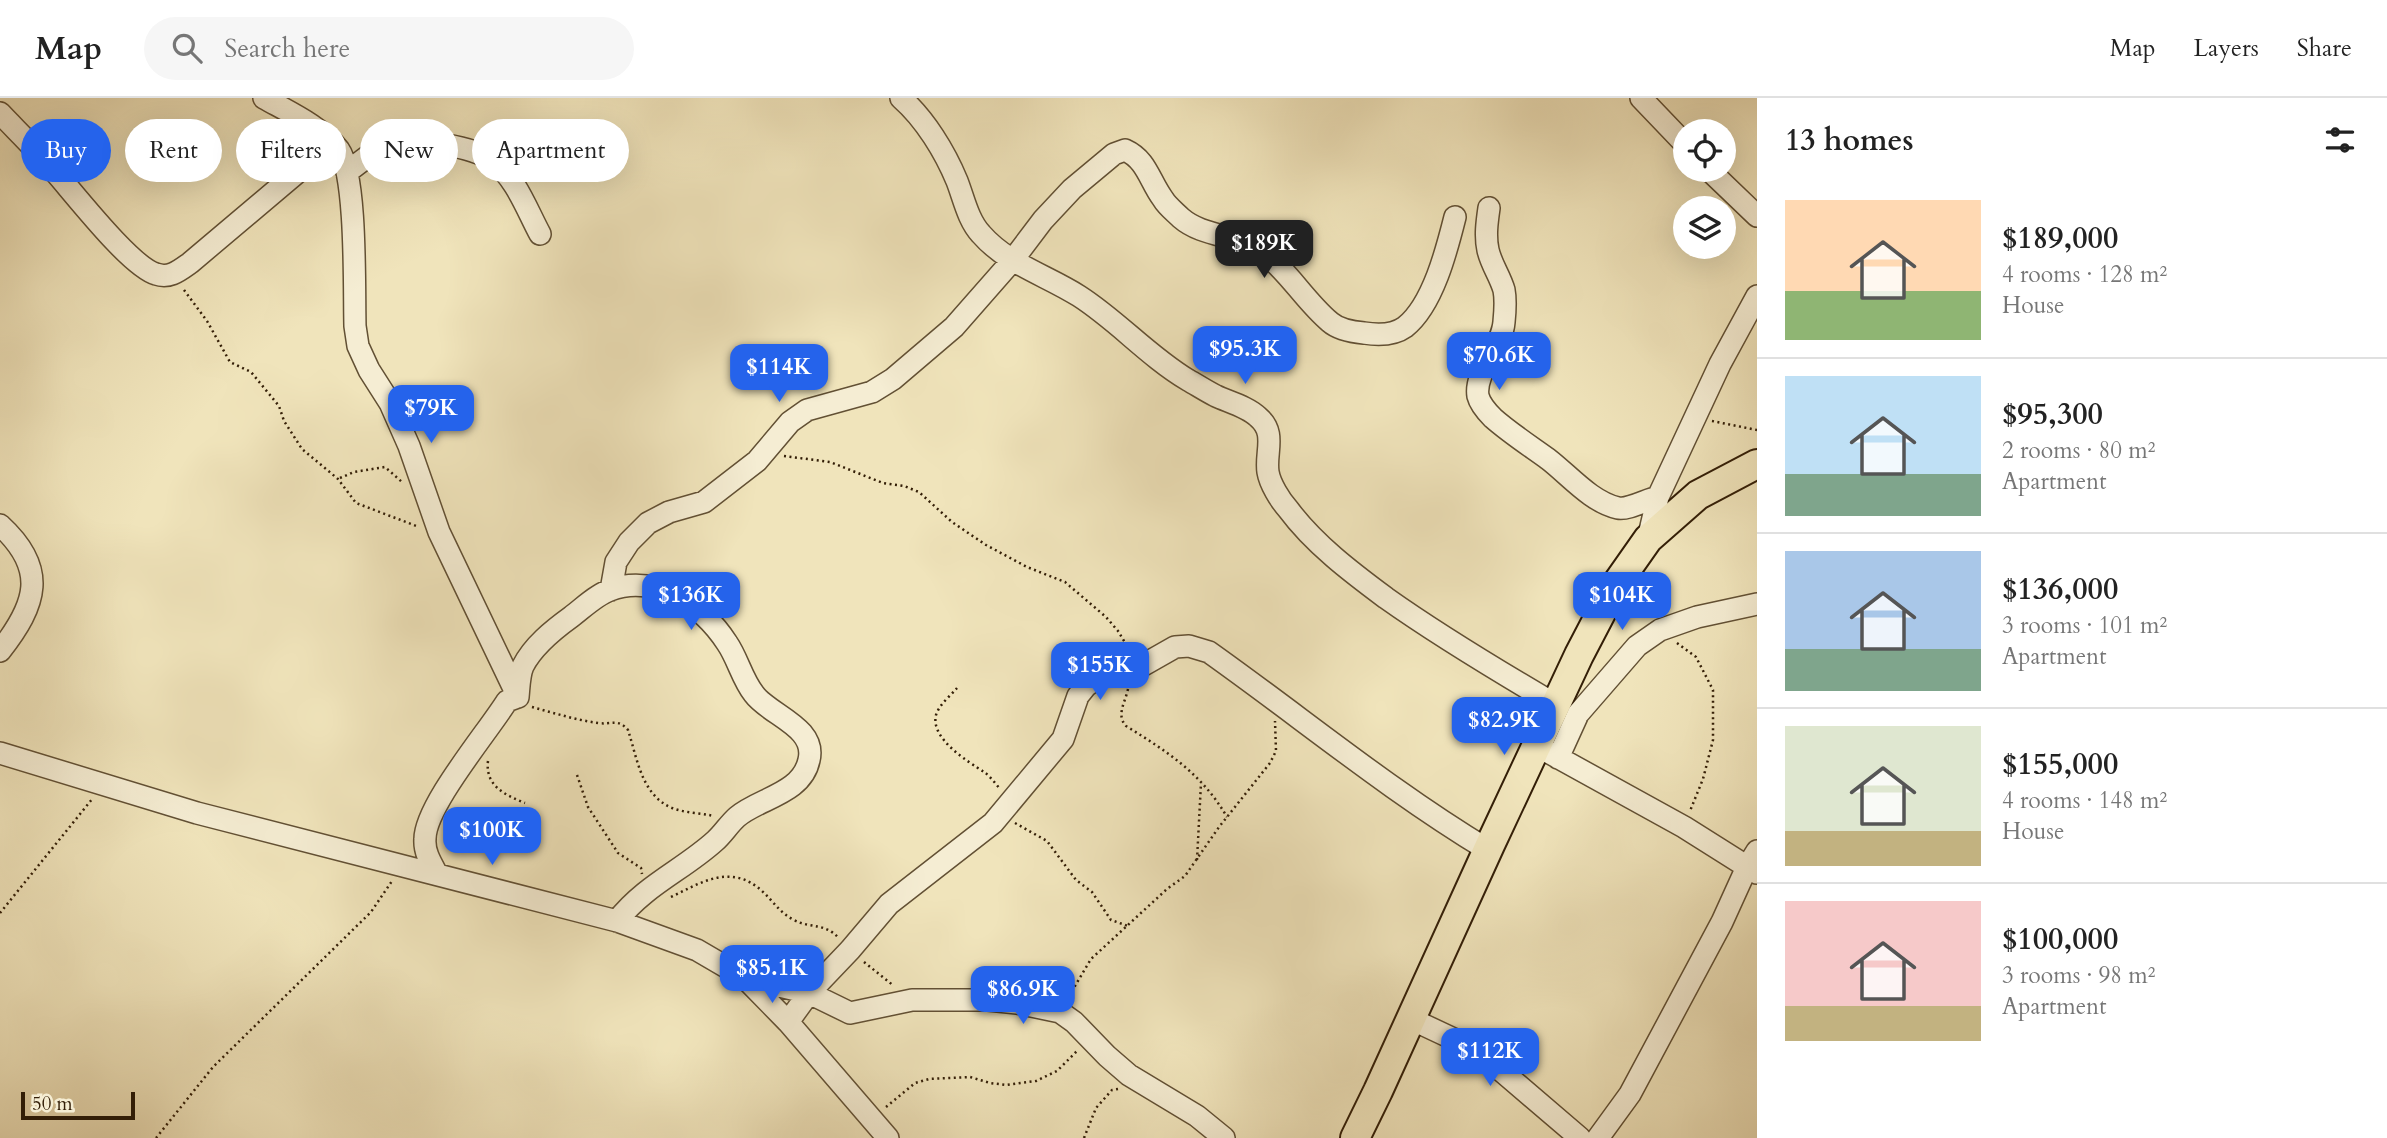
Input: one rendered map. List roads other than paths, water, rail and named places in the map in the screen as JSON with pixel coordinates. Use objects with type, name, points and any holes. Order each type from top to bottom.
[{"type":"main road","points":[[1354,1138],[1488,850],[1548,752],[1556,705],[1615,586],[1648,539],[1698,495],[1757,464]]},
{"type":"street","points":[[264,98],[299,119]]},
{"type":"street","points":[[901,98],[935,138],[979,232],[994,248],[1012,261],[1078,296],[1152,356],[1179,374],[1258,417],[1270,440],[1268,472],[1274,487],[1288,510],[1326,550],[1363,581],[1446,640],[1556,705]]},
{"type":"street","points":[[1641,98],[1673,131]]},
{"type":"street","points":[[0,113],[129,256],[145,270],[159,276],[173,275],[287,182]]},
{"type":"street","points":[[347,172],[391,143],[432,144],[477,153],[493,161],[511,180],[540,234]]},
{"type":"street","points":[[611,590],[616,562],[629,542],[648,523],[669,512],[704,502],[757,461],[790,422],[807,410],[872,392],[893,379],[954,327],[1012,261],[1043,220],[1072,190],[1114,154],[1125,150],[1135,154],[1146,167],[1163,200],[1184,220],[1203,231],[1237,240],[1260,250],[1277,264],[1331,323],[1346,330],[1388,334],[1404,328],[1415,317],[1445,259],[1455,217]]},
{"type":"street","points":[[346,169],[351,194],[358,346],[369,370],[390,403],[409,446],[439,532],[512,699]]},
{"type":"street","points":[[1722,182],[1757,216]]},
{"type":"street","points":[[1489,208],[1486,232],[1488,249],[1503,289],[1505,317],[1499,343],[1478,381],[1481,404],[1499,423],[1592,495],[1609,504],[1620,509],[1658,497]]},
{"type":"street","points":[[1648,539],[1658,497],[1720,364],[1757,296]]},
{"type":"street","points":[[0,525],[16,540],[29,561],[34,587],[26,610],[12,636],[0,651]]},
{"type":"street","points":[[437,874],[425,851],[427,823],[437,803],[512,699],[522,668],[533,652],[553,630],[611,590],[642,586],[660,589],[701,612],[716,627],[755,696],[798,729],[808,742],[810,759],[801,776],[786,790],[750,807],[735,818],[716,840],[642,893],[617,921]]},
{"type":"street","points":[[1598,1138],[1630,1094],[1754,864],[1548,752],[1637,646],[1660,630],[1697,617],[1757,604]]},
{"type":"street","points":[[788,1022],[809,993],[889,904],[993,823],[1063,739],[1078,696],[1086,686],[1104,676],[1147,664],[1175,647],[1189,646],[1209,652],[1353,760],[1488,850]]},
{"type":"street","points":[[0,753],[197,813],[617,921],[697,950],[745,978],[788,1022],[888,1138]]},
{"type":"street","points":[[745,978],[809,993],[850,1013],[912,1000],[988,1000],[1017,1003],[1060,1013],[1141,1083],[1197,1116],[1224,1138]]},
{"type":"street","points":[[1411,1018],[1477,1050],[1580,1138]]}]
